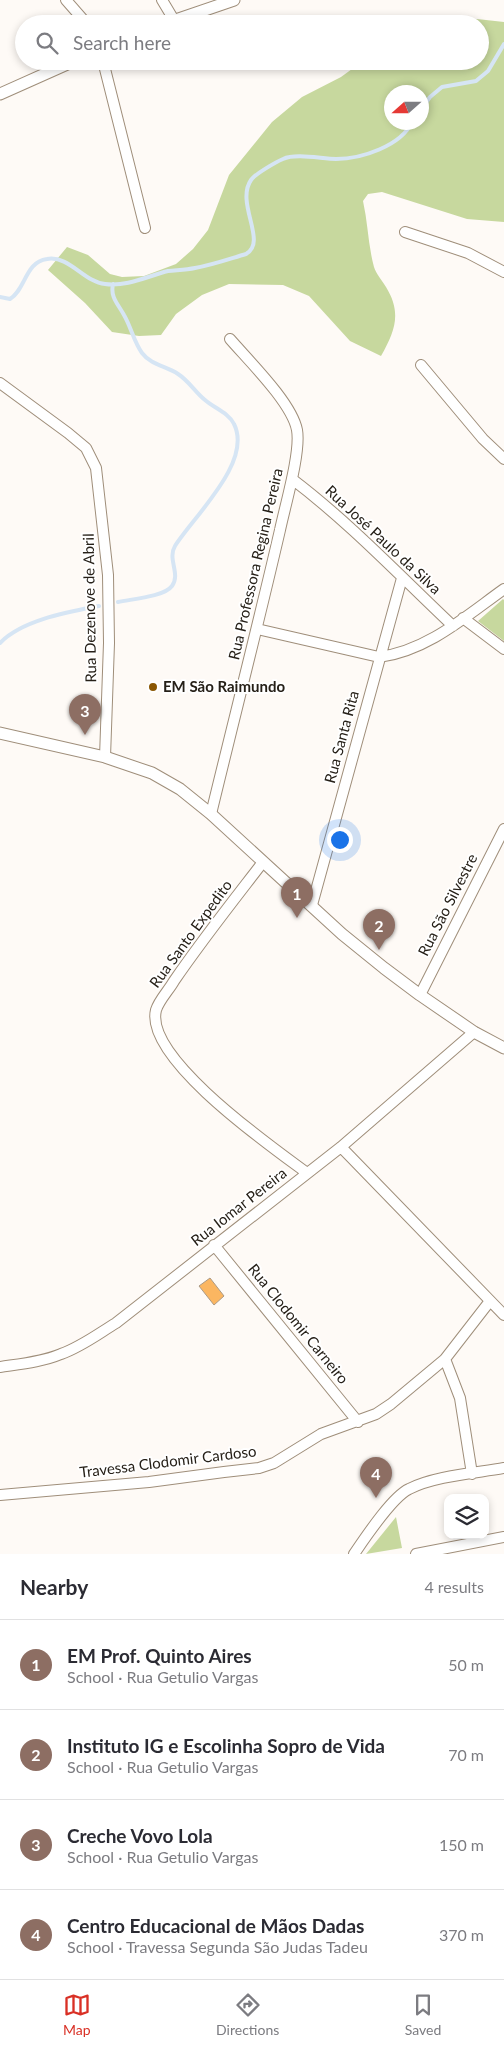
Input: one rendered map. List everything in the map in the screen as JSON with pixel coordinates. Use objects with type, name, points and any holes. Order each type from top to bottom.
[{"type":"street","points":[[66,0],[79,15]]},
{"type":"street","points":[[162,0],[167,15]]},
{"type":"street","points":[[190,15],[234,0]]},
{"type":"street","points":[[0,94],[54,70]]},
{"type":"street","points":[[106,70],[145,228]]},
{"type":"street","points":[[405,232],[468,253],[504,272]]},
{"type":"street","name":"Rua Professora Regina Pereira","points":[[211,814],[257,630],[292,479],[298,440],[294,418],[284,403],[230,339]]},
{"type":"street","points":[[421,364],[483,439],[504,459]]},
{"type":"street","name":"Rua Dezenove de Abril","points":[[0,384],[86,448],[96,468],[108,575],[109,643],[105,758]]},
{"type":"street","name":"Rua José Paulo da Silva","points":[[292,479],[346,523],[453,626]]},
{"type":"street","name":"Rua Santa Rita","points":[[312,905],[402,578]]},
{"type":"street","points":[[257,630],[379,657],[396,655],[419,646],[453,626],[504,589]]},
{"type":"street","points":[[463,618],[504,649]]},
{"type":"street","points":[[0,733],[105,758],[152,773],[180,789],[211,814],[342,934],[420,995],[474,1032],[504,1048]]},
{"type":"street","name":"Rua São Silvestre","points":[[420,995],[504,829]]},
{"type":"street","name":"Rua Santo Expedito","points":[[263,862],[195,950],[156,1010],[156,1023],[160,1036],[187,1075],[307,1173]]},
{"type":"street","name":"Rua Iomar Pereira","points":[[0,1367],[43,1360],[62,1354],[116,1323],[341,1146],[474,1032]]},
{"type":"street","points":[[341,1146],[504,1315]]},
{"type":"street","name":"Rua Clodomir Carneiro","points":[[214,1245],[358,1422]]},
{"type":"street","name":"Travessa Clodomir Cardoso","points":[[0,1494],[149,1482],[259,1468],[274,1463],[321,1434],[358,1422],[376,1414],[391,1404],[445,1359],[490,1301]]},
{"type":"street","points":[[445,1359],[460,1398],[472,1474]]},
{"type":"street","points":[[354,1554],[390,1506],[407,1489],[428,1482],[504,1468]]},
{"type":"street","points":[[416,1554],[504,1537]]},
{"type":"green space","points":[[489,20],[504,22],[504,222],[467,219],[382,192],[368,194],[363,201],[374,267],[391,296],[394,305],[395,322],[393,330],[381,356],[350,341],[309,296],[283,285],[229,284],[202,295],[176,314],[161,335],[139,336],[112,332],[85,303],[48,270],[67,247],[88,255],[110,274],[122,277],[144,276],[176,264],[193,249],[208,230],[229,175],[272,122],[302,97],[351,70],[489,70]]},
{"type":"green space","points":[[504,600],[504,641],[478,621]]},
{"type":"green space","points":[[396,1517],[402,1548],[366,1554]]},
{"type":"building","points":[[210,1278],[224,1296],[214,1305],[199,1286]]},
{"type":"waterway","points":[[489,69],[504,44]]},
{"type":"waterway","points":[[429,98],[442,87],[476,81],[489,70]]},
{"type":"waterway","points":[[0,297],[10,299],[15,295],[34,265],[47,259],[62,261],[90,279],[113,285],[129,283],[168,271],[201,267],[246,254],[252,248],[254,241],[248,210],[247,189],[251,180],[266,168],[288,157],[302,156],[336,159],[357,157],[379,150],[399,138],[407,130]]},
{"type":"waterway","points":[[113,284],[114,297],[142,353],[154,363],[182,377],[205,400],[229,417],[234,424],[238,439],[229,471],[219,488],[175,546],[172,556],[175,577],[172,586],[162,593],[118,602]]},
{"type":"waterway","points":[[0,643],[20,628],[46,618],[99,606]]},
{"type":"place","name":"EM São Raimundo","points":[[153,687]]},
{"type":"place","name":"Creche Vovo Lola","points":[[85,735]]},
{"type":"place","name":"EM Prof. Quinto Aires","points":[[297,918]]},
{"type":"place","name":"Instituto IG e Escolinha Sopro de Vida","points":[[379,950]]},
{"type":"place","name":"Centro Educacional de Mãos Dadas","points":[[376,1498]]}]
